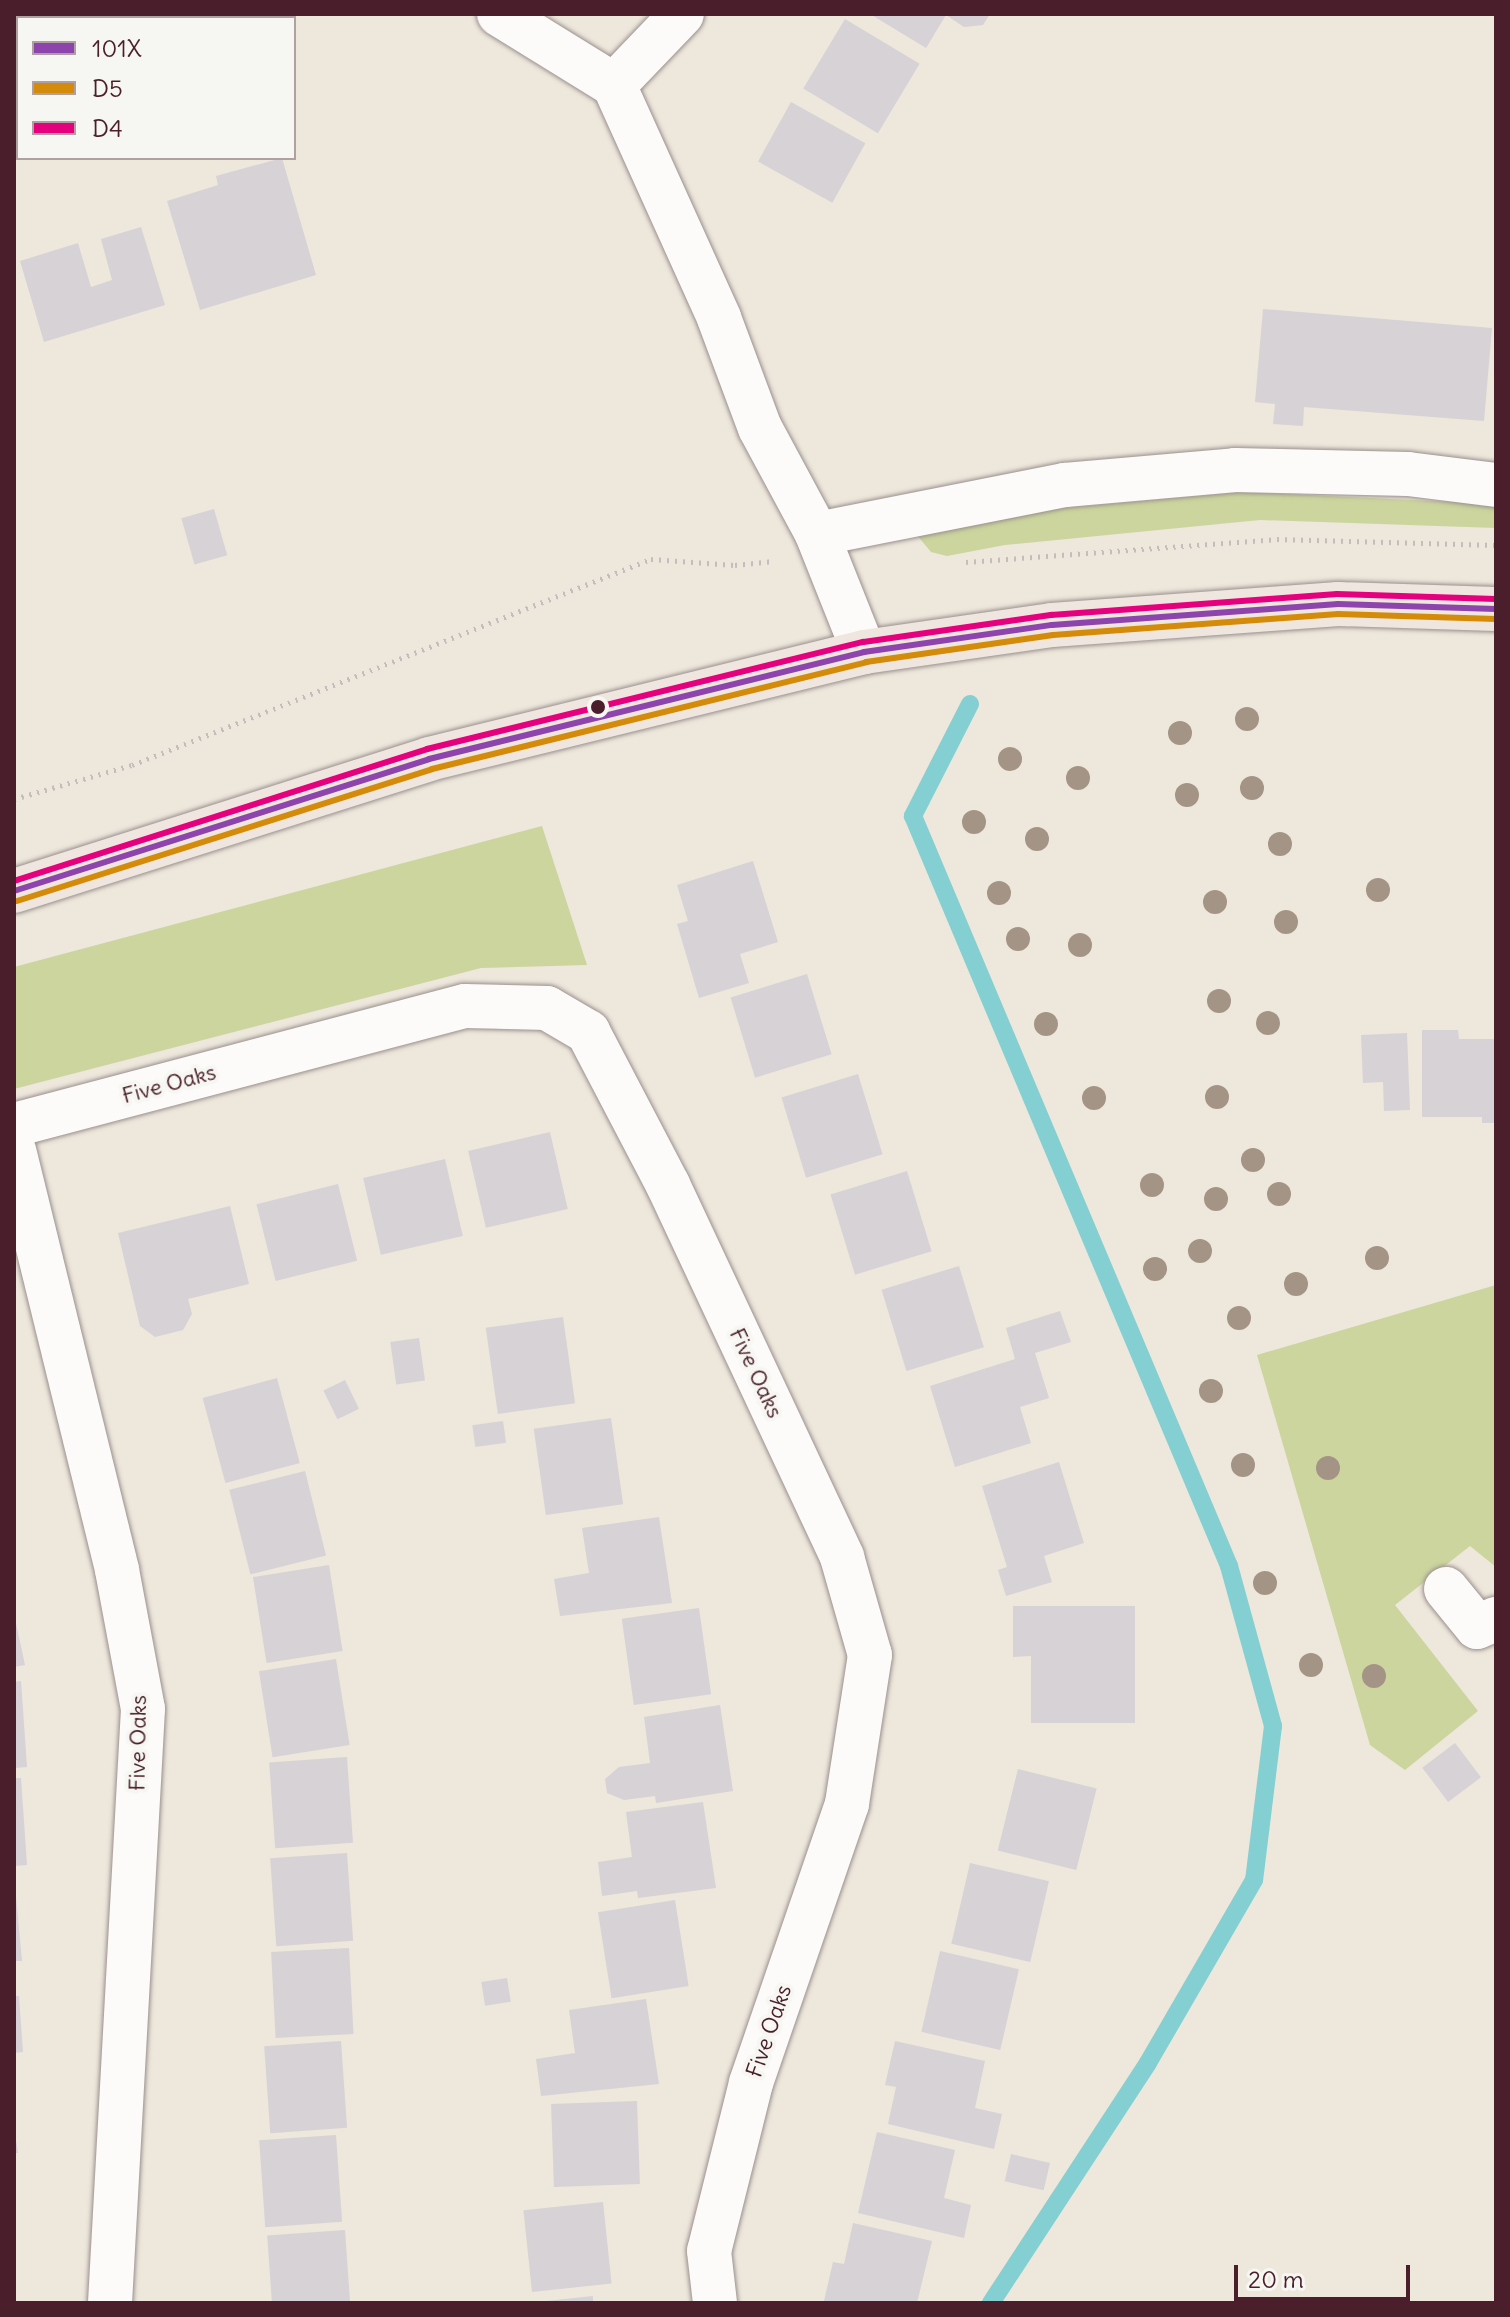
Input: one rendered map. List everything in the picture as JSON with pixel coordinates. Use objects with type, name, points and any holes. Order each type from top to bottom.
[{"type":"main road","points":[[14,891],[429,759],[864,652],[1052,625],[1338,604],[1496,609]]},
{"type":"street","points":[[499,14],[614,85],[719,318],[760,428],[821,545],[864,652]]},
{"type":"street","points":[[614,85],[682,14]]},
{"type":"street","points":[[821,545],[1065,485],[1235,470],[1408,474],[1496,485]]},
{"type":"street","name":"Five Oaks","points":[[14,1125],[465,1006],[547,1008],[588,1032],[668,1185],[842,1557],[870,1655],[847,1804],[751,2083],[709,2251],[715,2303]]},
{"type":"street","name":"Five Oaks","points":[[14,1150],[117,1570],[143,1709],[110,2303]]},
{"type":"street","points":[[1446,1589],[1477,1627],[1496,1619]]},
{"type":"path","points":[[962,562],[1277,539],[1496,545]]},
{"type":"path","points":[[14,799],[132,765],[651,559],[735,565],[821,545]]},
{"type":"green space","points":[[1242,492],[1496,504],[1496,528],[1260,520],[1005,545],[947,556],[931,552],[916,534],[1041,510]]},
{"type":"green space","points":[[542,826],[587,965],[481,968],[14,1089],[14,967]]},
{"type":"green space","points":[[1496,1285],[1496,1567],[1470,1546],[1395,1605],[1478,1711],[1405,1770],[1370,1745],[1257,1355]]},
{"type":"building","points":[[870,14],[990,14],[983,25],[964,27],[946,15],[926,48]]},
{"type":"building","points":[[845,19],[920,64],[878,133],[803,88]]},
{"type":"building","points":[[791,102],[865,143],[832,203],[758,161]]},
{"type":"building","points":[[283,160],[316,275],[200,310],[167,201],[218,185],[216,176]]},
{"type":"building","points":[[141,227],[165,305],[44,342],[20,261],[78,243],[91,287],[112,280],[101,239]]},
{"type":"building","points":[[1263,309],[1492,328],[1484,421],[1304,407],[1303,426],[1273,424],[1275,404],[1255,402]]},
{"type":"building","points":[[214,509],[227,555],[195,565],[181,518]]},
{"type":"building","points":[[753,861],[778,942],[740,954],[749,983],[699,998],[677,924],[688,921],[677,885]]},
{"type":"building","points":[[807,974],[832,1054],[755,1078],[730,997]]},
{"type":"building","points":[[1422,1030],[1458,1030],[1459,1039],[1496,1039],[1496,1123],[1482,1123],[1482,1117],[1422,1117]]},
{"type":"building","points":[[1407,1033],[1410,1110],[1384,1111],[1383,1082],[1363,1083],[1361,1035]]},
{"type":"building","points":[[858,1074],[883,1154],[806,1178],[781,1097]]},
{"type":"building","points":[[550,1132],[568,1209],[486,1228],[468,1151]]},
{"type":"building","points":[[445,1159],[463,1236],[381,1255],[363,1178]]},
{"type":"building","points":[[907,1171],[932,1251],[855,1275],[830,1194]]},
{"type":"building","points":[[338,1184],[357,1261],[276,1281],[256,1204]]},
{"type":"building","points":[[230,1206],[249,1284],[188,1299],[192,1314],[183,1330],[155,1337],[140,1326],[118,1233]]},
{"type":"building","points":[[959,1266],[984,1347],[906,1371],[882,1290]]},
{"type":"building","points":[[1060,1311],[1071,1342],[1035,1353],[1049,1398],[1020,1407],[1031,1443],[955,1467],[930,1386],[1015,1359],[1006,1328]]},
{"type":"building","points":[[563,1317],[575,1403],[498,1414],[486,1328]]},
{"type":"building","points":[[419,1338],[425,1381],[396,1385],[390,1342]]},
{"type":"building","points":[[277,1378],[300,1463],[225,1483],[203,1398]]},
{"type":"building","points":[[345,1380],[359,1409],[337,1419],[323,1391]]},
{"type":"building","points":[[611,1418],[623,1504],[546,1515],[534,1429]]},
{"type":"building","points":[[503,1421],[506,1443],[475,1447],[472,1425]]},
{"type":"building","points":[[1059,1462],[1084,1543],[1044,1556],[1052,1582],[1006,1596],[998,1570],[1007,1567],[982,1486]]},
{"type":"building","points":[[305,1471],[326,1555],[250,1574],[229,1490]]},
{"type":"building","points":[[659,1517],[672,1603],[560,1616],[554,1579],[589,1573],[582,1528]]},
{"type":"building","points":[[329,1565],[343,1651],[267,1663],[253,1577]]},
{"type":"building","points":[[1013,1606],[1135,1606],[1135,1723],[1031,1723],[1031,1656],[1013,1657]]},
{"type":"building","points":[[699,1608],[711,1694],[634,1705],[622,1619]]},
{"type":"building","points":[[14,1614],[25,1665],[14,1667]]},
{"type":"building","points":[[336,1659],[350,1745],[273,1757],[259,1671]]},
{"type":"building","points":[[21,1681],[27,1767],[14,1768],[14,1682]]},
{"type":"building","points":[[720,1705],[733,1791],[656,1803],[655,1796],[624,1800],[607,1793],[605,1779],[619,1767],[650,1763],[644,1717]]},
{"type":"building","points":[[1455,1743],[1481,1777],[1448,1802],[1422,1768]]},
{"type":"building","points":[[347,1757],[353,1843],[275,1848],[269,1762]]},
{"type":"building","points":[[1018,1769],[1097,1789],[1076,1870],[998,1851]]},
{"type":"building","points":[[14,1778],[21,1778],[27,1865],[14,1866]]},
{"type":"building","points":[[703,1802],[716,1888],[638,1898],[637,1891],[602,1896],[598,1862],[632,1857],[626,1812]]},
{"type":"building","points":[[347,1853],[353,1941],[276,1946],[270,1858]]},
{"type":"building","points":[[970,1863],[1049,1881],[1030,1962],[951,1944]]},
{"type":"building","points":[[14,1875],[22,1961],[14,1961]]},
{"type":"building","points":[[675,1900],[689,1986],[612,1998],[598,1912]]},
{"type":"building","points":[[349,1948],[354,2034],[276,2038],[271,1952]]},
{"type":"building","points":[[940,1951],[1019,1969],[1000,2050],[921,2032]]},
{"type":"building","points":[[507,1978],[511,2002],[485,2006],[481,1982]]},
{"type":"building","points":[[14,1996],[19,1996],[23,2052],[14,2053]]},
{"type":"building","points":[[646,1999],[659,2084],[541,2096],[536,2059],[575,2053],[569,2010]]},
{"type":"building","points":[[341,2041],[347,2128],[270,2133],[264,2046]]},
{"type":"building","points":[[895,2041],[985,2061],[975,2108],[1002,2114],[994,2149],[888,2124],[896,2087],[885,2085]]},
{"type":"building","points":[[637,2101],[640,2184],[554,2187],[551,2104]]},
{"type":"building","points":[[14,2128],[18,2153],[14,2153]]},
{"type":"building","points":[[877,2132],[955,2150],[944,2198],[971,2205],[964,2238],[858,2213]]},
{"type":"building","points":[[336,2135],[342,2222],[265,2227],[259,2140]]},
{"type":"building","points":[[1011,2154],[1050,2163],[1044,2190],[1005,2181]]},
{"type":"building","points":[[603,2202],[612,2284],[532,2292],[523,2210]]},
{"type":"building","points":[[853,2223],[932,2241],[917,2303],[824,2301],[833,2262],[844,2264]]},
{"type":"building","points":[[345,2230],[350,2303],[272,2303],[267,2235]]},
{"type":"building","points":[[593,2296],[593,2303],[546,2301]]},
{"type":"waterway","points":[[970,704],[913,816],[1229,1566],[1273,1726],[1254,1880],[1148,2063],[991,2303]]},
{"type":"transit line","name":"D4","points":[[14,881],[427,749],[863,642],[1051,615],[1337,594],[1496,599]]},
{"type":"transit line","name":"101X","points":[[14,891],[429,759],[864,652],[1052,625],[1338,604],[1496,609]]},
{"type":"transit line","name":"D5","points":[[17,901],[432,769],[866,662],[1053,635],[1338,614],[1496,619]]}]
